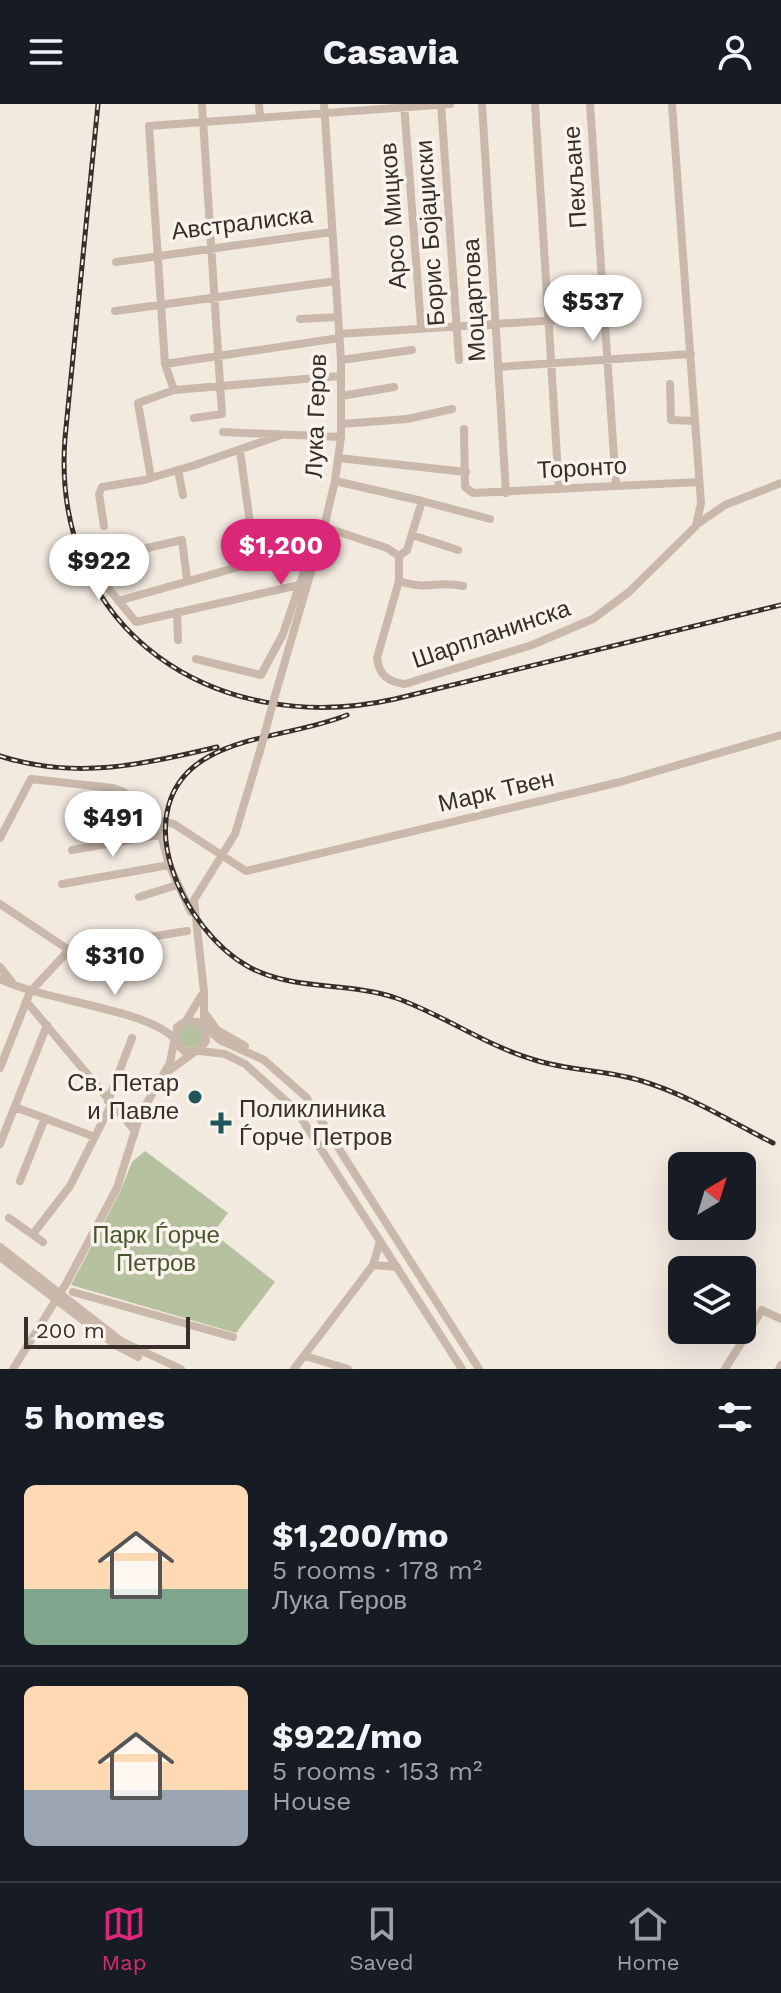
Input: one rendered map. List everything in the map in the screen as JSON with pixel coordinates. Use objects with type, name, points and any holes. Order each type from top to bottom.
[{"type":"street","points":[[194,418],[222,414],[202,104]]},
{"type":"street","points":[[259,104],[260,118]]},
{"type":"street","name":"Борис Бојаџиски","points":[[441,104],[459,360]]},
{"type":"street","points":[[204,120],[260,118],[324,108],[450,104]]},
{"type":"street","name":"Моцартова","points":[[482,104],[506,493]]},
{"type":"street","points":[[535,104],[559,489]]},
{"type":"street","name":"Пекљане","points":[[590,104],[616,486]]},
{"type":"street","points":[[672,104],[701,509],[696,526]]},
{"type":"street","name":"Арсо Мицков","points":[[404,106],[421,326]]},
{"type":"street","name":"Лука Геров","points":[[204,1028],[203,983],[193,907],[200,884],[235,834],[314,551],[324,527],[341,437],[341,360],[324,108]]},
{"type":"street","name":"Австралиска","points":[[158,255],[149,128],[153,123],[204,120]]},
{"type":"street","name":"Австралиска","points":[[116,262],[212,246],[332,232]]},
{"type":"street","points":[[158,255],[165,364],[174,390]]},
{"type":"street","points":[[115,311],[336,281]]},
{"type":"street","points":[[300,319],[338,317]]},
{"type":"street","points":[[165,364],[421,326],[604,317]]},
{"type":"street","points":[[341,360],[412,350]]},
{"type":"street","points":[[498,367],[551,361],[691,354]]},
{"type":"street","points":[[151,478],[138,403],[174,390],[341,376]]},
{"type":"street","points":[[670,384],[671,420],[695,421]]},
{"type":"street","points":[[341,396],[394,387]]},
{"type":"street","points":[[341,424],[407,419],[452,409]]},
{"type":"street","points":[[338,458],[466,472],[464,429]]},
{"type":"street","points":[[223,432],[341,437]]},
{"type":"street","points":[[104,526],[101,488],[151,478],[281,435]]},
{"type":"street","points":[[240,451],[250,523]]},
{"type":"street","points":[[178,470],[183,495]]},
{"type":"street","name":"Торонто","points":[[466,472],[468,492],[506,493],[699,482]]},
{"type":"street","points":[[335,481],[490,519]]},
{"type":"street","name":"Шарпланинска","points":[[399,556],[399,581],[377,658],[379,670],[387,678],[405,684],[532,645],[593,619],[629,592],[696,526],[725,505],[781,483]]},
{"type":"street","points":[[324,527],[387,548],[399,556],[407,550],[422,501]]},
{"type":"street","points":[[412,535],[458,550]]},
{"type":"street","points":[[187,579],[182,540],[95,560],[118,601],[136,622],[299,585]]},
{"type":"street","points":[[118,601],[187,579],[295,551],[314,551],[283,634],[261,675],[196,659]]},
{"type":"street","points":[[399,581],[423,589],[447,582],[463,586]]},
{"type":"street","points":[[177,612],[178,640]]},
{"type":"street","name":"Марк Твен","points":[[222,856],[246,871],[620,782],[781,735]]},
{"type":"street","points":[[0,838],[31,779],[121,789],[157,820],[174,824],[222,856]]},
{"type":"street","points":[[157,820],[169,865],[193,917]]},
{"type":"street","points":[[72,850],[159,835]]},
{"type":"street","points":[[62,884],[169,865]]},
{"type":"street","points":[[139,897],[177,885]]},
{"type":"street","points":[[0,904],[69,950]]},
{"type":"street","points":[[0,1068],[28,997],[69,950],[187,931]]},
{"type":"street","points":[[0,967],[28,997],[109,1103],[135,1131]]},
{"type":"street","points":[[0,979],[15,986]]},
{"type":"street","points":[[13,1369],[58,1296],[117,1188],[135,1131],[170,1063],[174,1039],[199,1002],[203,983]]},
{"type":"street","points":[[28,997],[144,1021],[196,1021],[220,1040],[255,1054]]},
{"type":"street","points":[[204,1012],[217,1030],[290,1080],[315,1108],[479,1369]]},
{"type":"street","points":[[144,1021],[174,1039],[183,1051],[231,1056],[282,1095],[307,1127],[462,1369]]},
{"type":"street","points":[[0,1144],[47,1025]]},
{"type":"street","points":[[159,1082],[206,1041],[204,1028]]},
{"type":"street","points":[[33,1234],[70,1186],[95,1137],[132,1038]]},
{"type":"street","points":[[15,1107],[95,1137]]},
{"type":"street","points":[[20,1181],[45,1118]]},
{"type":"street","points":[[9,1218],[43,1242]]},
{"type":"street","points":[[294,1369],[373,1265],[380,1241]]},
{"type":"street","points":[[0,1247],[117,1346],[166,1369]]},
{"type":"street","points":[[0,1257],[121,1341],[181,1369]]},
{"type":"street","points":[[373,1265],[397,1267]]},
{"type":"street","points":[[73,1292],[233,1337]]},
{"type":"street","points":[[729,1368],[762,1310],[781,1319]]},
{"type":"street","points":[[305,1356],[348,1369]]},
{"type":"green space","points":[[191,1024],[199,1028],[203,1036],[199,1044],[191,1048],[183,1044],[179,1036],[183,1028]]},
{"type":"green space","name":"Парк Ѓорче Петров","points":[[145,1151],[228,1213],[213,1233],[275,1282],[236,1333],[71,1285],[120,1192],[132,1162]]},
{"type":"railway","points":[[98,104],[65,438],[68,507],[85,566],[116,616],[158,656],[208,685],[266,702],[329,707],[395,699],[781,605]]},
{"type":"railway","points":[[347,715],[224,749],[208,757],[182,779],[169,806],[166,836],[172,867],[185,898],[203,926],[225,950],[266,975],[396,998],[499,1047],[535,1060],[629,1077],[659,1087],[773,1143]]},
{"type":"railway","points":[[0,756],[55,767],[108,767],[217,747]]},
{"type":"place","name":"Св. Петар и Павле","points":[[195,1097]]},
{"type":"place","name":"Поликлиника Ѓорче Петров","points":[[221,1123]]}]
